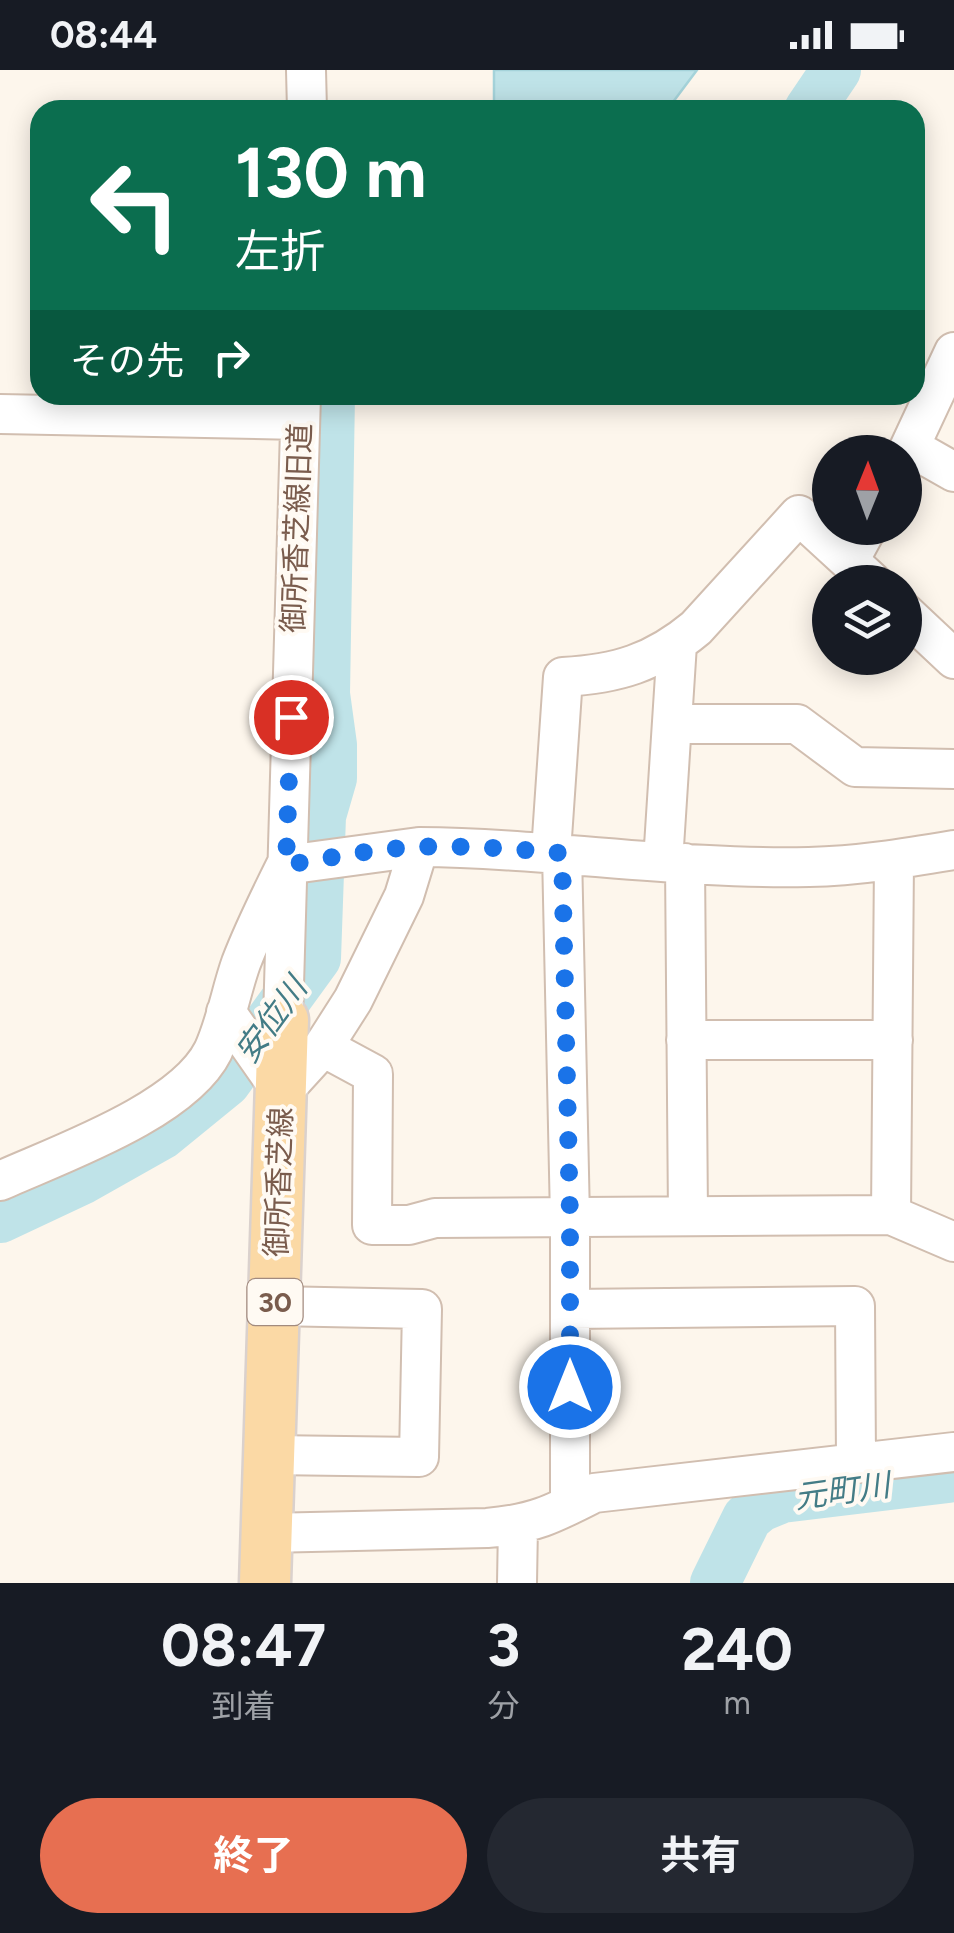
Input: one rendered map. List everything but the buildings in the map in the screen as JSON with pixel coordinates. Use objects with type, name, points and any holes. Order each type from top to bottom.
[{"type":"main road","name":"御所香芝線","points":[[265,1583],[274,1306],[269,1043]]},
{"type":"street","points":[[306,70],[307,100]]},
{"type":"street","points":[[916,435],[954,352]]},
{"type":"street","points":[[0,414],[301,408]]},
{"type":"street","name":"御所香芝線旧道","points":[[269,1043],[294,864],[301,408]]},
{"type":"street","points":[[922,458],[954,472]]},
{"type":"street","points":[[570,1505],[570,1218],[557,853],[563,677],[600,675],[636,665],[677,644],[799,515],[853,565]]},
{"type":"street","points":[[922,629],[954,659]]},
{"type":"street","points":[[677,644],[672,724],[674,862],[686,1040],[688,1215]]},
{"type":"street","points":[[672,724],[796,724],[854,767],[954,770]]},
{"type":"street","points":[[269,1043],[241,964],[262,912],[294,864],[419,847],[471,847],[754,867],[810,867],[894,860],[953,838]]},
{"type":"street","points":[[0,1181],[158,1106],[204,1065],[214,1050],[269,1043],[353,1000],[404,896],[419,847]]},
{"type":"street","points":[[891,1215],[894,860]]},
{"type":"street","points":[[686,1040],[893,1040]]},
{"type":"street","points":[[269,1043],[373,1074],[372,1225],[409,1225],[435,1218],[891,1215],[954,1242]]},
{"type":"street","points":[[270,1455],[419,1457],[422,1309],[274,1306]]},
{"type":"street","points":[[570,1309],[855,1306],[856,1461]]},
{"type":"street","points":[[267,1534],[518,1525],[545,1518],[594,1492],[954,1452]]},
{"type":"street","points":[[517,1583],[518,1525]]},
{"type":"water","points":[[494,70],[697,70],[674,100],[494,100]]},
{"type":"waterway","name":"安位川","points":[[816,100],[836,70]]},
{"type":"waterway","name":"安位川","points":[[0,1218],[83,1179],[161,1135],[226,1082],[316,958],[321,816],[332,778],[325,694],[330,405]]},
{"type":"waterway","name":"元町川","points":[[715,1583],[747,1518],[760,1507],[782,1498],[954,1475]]},
{"type":"route","points":[[291,717],[286,865],[419,847],[562,853],[570,1387]]}]
